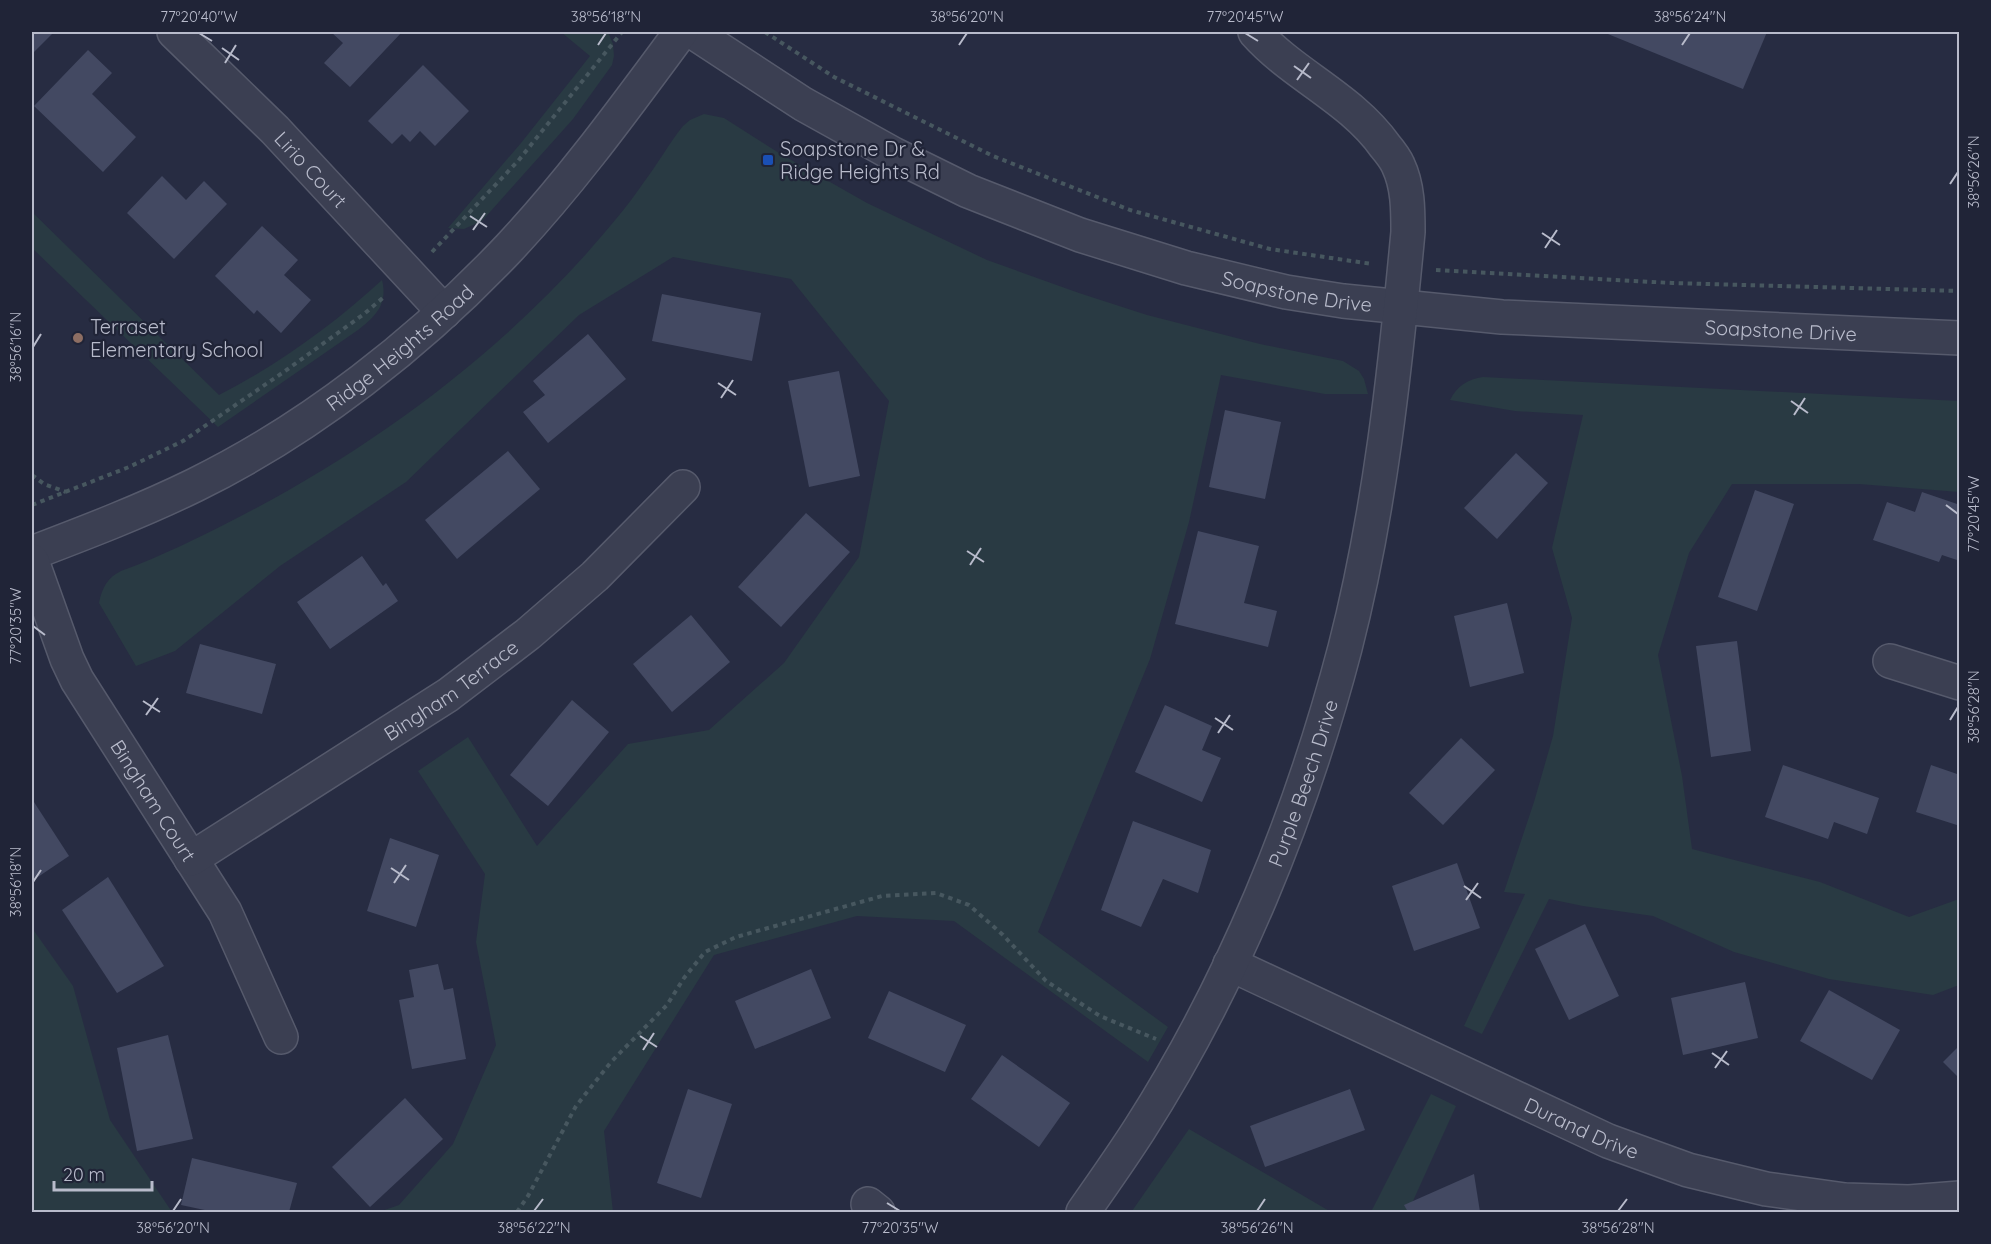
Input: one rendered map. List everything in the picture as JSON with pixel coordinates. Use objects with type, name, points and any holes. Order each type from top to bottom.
[{"type":"street","name":"Lirio Court","points":[[174,32],[275,130],[444,312]]},
{"type":"street","name":"Ridge Heights Road","points":[[32,553],[110,524],[175,494],[279,437],[357,385],[444,312],[509,248],[576,171],[681,32]]},
{"type":"street","name":"Soapstone Drive","points":[[693,32],[803,104],[893,154],[968,191],[1080,235],[1186,268],[1286,292],[1401,308],[1502,317],[1959,338]]},
{"type":"street","name":"Purple Beech Drive","points":[[1083,1212],[1140,1128],[1185,1050],[1230,964],[1274,864],[1313,756],[1345,647],[1370,532],[1388,413],[1405,269],[1408,206],[1405,185],[1398,163],[1368,124],[1255,32]]},
{"type":"street","name":"Bingham Terrace","points":[[191,859],[448,695],[510,648],[595,576],[683,486]]},
{"type":"street","name":"Bingham Court","points":[[32,561],[77,681],[225,912],[281,1037]]},
{"type":"street","points":[[1890,661],[1959,683]]},
{"type":"street","name":"Durand Drive","points":[[1230,964],[1608,1141],[1688,1170],[1766,1189],[1845,1200],[1909,1202],[1959,1197]]},
{"type":"path","points":[[32,505],[129,467],[183,441],[364,314],[409,274],[518,161],[622,32]]},
{"type":"path","points":[[765,32],[834,77],[993,156],[1130,210],[1270,249],[1405,269],[1672,283],[1959,291]]},
{"type":"path","points":[[1366,263],[1372,258]]},
{"type":"path","points":[[32,475],[44,484],[66,492]]},
{"type":"path","points":[[517,1212],[528,1196],[576,1106],[612,1062],[667,1005],[684,978],[705,952],[736,937],[882,896],[936,893],[969,905],[1003,935],[1046,981],[1100,1016],[1185,1050]]},
{"type":"shaded area","points":[[561,32],[608,32],[613,44],[612,65],[573,119],[482,221],[464,229],[448,228],[521,143],[590,56]]},
{"type":"shaded area","points":[[704,114],[724,118],[779,153],[867,203],[987,260],[1147,315],[1260,344],[1343,361],[1359,371],[1368,394],[1325,394],[1221,375],[1189,522],[1150,659],[1038,932],[1168,1027],[1148,1062],[954,921],[857,916],[714,955],[604,1131],[613,1212],[379,1212],[399,1205],[453,1144],[496,1045],[476,942],[485,874],[418,771],[468,737],[537,846],[628,744],[709,730],[784,663],[859,557],[889,401],[791,279],[673,257],[579,315],[406,482],[280,566],[175,651],[136,666],[99,603],[100,598],[106,584],[116,574],[197,538],[289,490],[382,432],[469,366],[550,293],[631,200],[683,126]]},
{"type":"shaded area","points":[[32,212],[219,395],[305,343],[382,280],[382,303],[370,320],[358,330],[218,427],[32,248]]},
{"type":"shaded area","points":[[1483,377],[1959,401],[1959,492],[1859,484],[1732,484],[1689,553],[1658,655],[1682,776],[1692,849],[1820,882],[1909,917],[1959,899],[1959,985],[1933,995],[1829,979],[1734,952],[1653,916],[1549,899],[1482,1034],[1464,1026],[1525,894],[1504,892],[1553,736],[1572,618],[1552,548],[1583,415],[1515,411],[1450,400],[1464,384],[1472,379]]},
{"type":"shaded area","points":[[32,928],[73,986],[110,1120],[172,1212],[32,1212]]},
{"type":"shaded area","points":[[1431,1094],[1456,1106],[1408,1212],[1371,1212]]},
{"type":"shaded area","points":[[1189,1129],[1331,1212],[1132,1211]]},
{"type":"building","points":[[32,32],[54,32],[32,54]]},
{"type":"building","points":[[331,32],[402,32],[350,87],[324,63],[343,43]]},
{"type":"building","points":[[1603,32],[1767,32],[1743,89]]},
{"type":"building","points":[[88,50],[112,73],[92,94],[136,137],[103,172],[34,106]]},
{"type":"building","points":[[423,65],[469,111],[435,146],[420,131],[410,142],[402,134],[392,144],[368,121]]},
{"type":"building","points":[[162,176],[186,200],[204,181],[227,204],[174,259],[127,213]]},
{"type":"building","points":[[262,226],[298,260],[284,275],[311,300],[281,333],[257,310],[254,314],[215,276]]},
{"type":"building","points":[[662,294],[761,313],[752,361],[652,341]]},
{"type":"building","points":[[588,334],[626,379],[548,443],[523,412],[545,395],[533,381]]},
{"type":"building","points":[[839,371],[860,476],[809,487],[788,381]]},
{"type":"building","points":[[1225,410],[1281,422],[1265,499],[1209,487]]},
{"type":"building","points":[[508,451],[540,489],[457,559],[425,520]]},
{"type":"building","points":[[1516,453],[1548,483],[1497,539],[1464,508]]},
{"type":"building","points":[[1755,490],[1794,504],[1757,611],[1718,597]]},
{"type":"building","points":[[1922,492],[1960,505],[1960,561],[1942,555],[1939,562],[1873,540],[1887,502],[1915,512]]},
{"type":"building","points":[[806,513],[850,552],[781,627],[738,587]]},
{"type":"building","points":[[1198,531],[1259,546],[1244,603],[1277,611],[1268,647],[1175,624]]},
{"type":"building","points":[[362,556],[383,586],[386,583],[398,601],[330,649],[297,602]]},
{"type":"building","points":[[1507,603],[1524,673],[1470,687],[1454,616]]},
{"type":"building","points":[[691,615],[730,662],[672,712],[633,664]]},
{"type":"building","points":[[1737,641],[1751,751],[1711,757],[1696,646]]},
{"type":"building","points":[[200,644],[276,664],[262,714],[186,693]]},
{"type":"building","points":[[572,700],[609,732],[548,806],[510,775]]},
{"type":"building","points":[[1165,705],[1212,726],[1202,750],[1221,758],[1202,802],[1135,772]]},
{"type":"building","points":[[1461,738],[1495,770],[1443,825],[1409,793]]},
{"type":"building","points":[[1783,765],[1879,798],[1867,834],[1834,822],[1828,839],[1765,817]]},
{"type":"building","points":[[1931,765],[1960,775],[1960,826],[1916,812]]},
{"type":"building","points":[[32,799],[69,856],[32,881]]},
{"type":"building","points":[[1133,821],[1211,850],[1198,893],[1163,879],[1141,927],[1101,910]]},
{"type":"building","points":[[390,838],[439,855],[416,927],[367,911]]},
{"type":"building","points":[[1457,863],[1480,928],[1414,951],[1392,886]]},
{"type":"building","points":[[108,877],[164,966],[117,993],[62,910]]},
{"type":"building","points":[[1585,924],[1619,996],[1569,1020],[1535,949]]},
{"type":"building","points":[[438,964],[444,990],[453,988],[466,1059],[412,1069],[399,1000],[414,997],[409,970]]},
{"type":"building","points":[[811,969],[831,1018],[755,1049],[735,1001]]},
{"type":"building","points":[[1745,982],[1758,1038],[1683,1055],[1671,998]]},
{"type":"building","points":[[1829,990],[1900,1030],[1872,1080],[1800,1041]]},
{"type":"building","points":[[889,991],[966,1025],[945,1072],[868,1038]]},
{"type":"building","points":[[168,1035],[193,1139],[137,1151],[117,1048]]},
{"type":"building","points":[[1960,1045],[1960,1079],[1943,1062]]},
{"type":"building","points":[[1002,1055],[1070,1103],[1039,1147],[971,1099]]},
{"type":"building","points":[[688,1089],[732,1104],[701,1198],[657,1183]]},
{"type":"building","points":[[1350,1089],[1365,1130],[1265,1167],[1250,1126]]},
{"type":"building","points":[[405,1098],[443,1139],[370,1207],[332,1167]]},
{"type":"building","points":[[192,1158],[297,1183],[289,1212],[214,1212],[181,1205]]},
{"type":"building","points":[[1474,1174],[1480,1212],[1408,1212],[1404,1205]]},
{"type":"place","name":"Soapstone Dr & Ridge Heights Rd","points":[[768,160]]},
{"type":"place","name":"Terraset Elementary School","points":[[78,338]]}]
